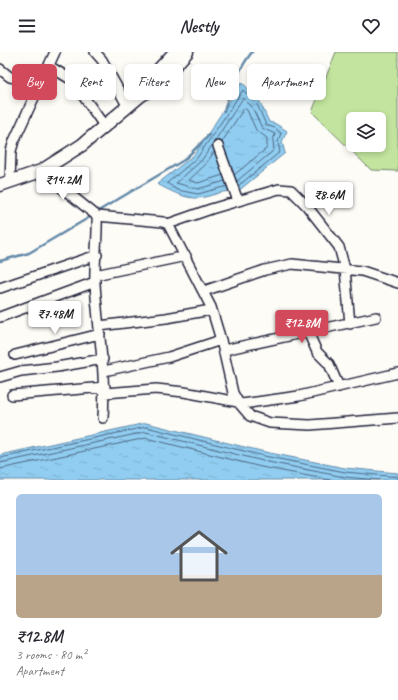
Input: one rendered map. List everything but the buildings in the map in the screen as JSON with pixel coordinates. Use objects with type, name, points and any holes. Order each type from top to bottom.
[{"type":"main road","points":[[164,64],[176,52]]},
{"type":"main road","points":[[176,64],[187,52]]},
{"type":"main road","points":[[5,183],[41,171],[82,145],[136,100]]},
{"type":"street","points":[[50,64],[55,52]]},
{"type":"street","points":[[94,52],[102,60],[128,107]]},
{"type":"street","points":[[0,69],[12,78]]},
{"type":"street","points":[[57,71],[72,80],[105,127]]},
{"type":"street","points":[[5,183],[14,141],[34,100]]},
{"type":"street","points":[[218,146],[238,201]]},
{"type":"street","points":[[41,171],[97,216],[163,222],[168,224],[279,189],[291,190],[306,205],[339,247],[345,269],[350,324]]},
{"type":"street","points":[[97,216],[97,256],[95,278],[104,371],[105,390],[103,418]]},
{"type":"street","points":[[168,224],[204,291],[212,310],[224,350],[233,393],[238,402],[250,416],[270,423],[310,425],[398,418]]},
{"type":"street","points":[[0,288],[97,256]]},
{"type":"street","points":[[0,317],[95,278],[186,256]]},
{"type":"street","points":[[204,291],[265,270],[292,264],[345,269],[374,274],[398,283]]},
{"type":"street","points":[[15,355],[100,330],[212,310]]},
{"type":"street","points":[[224,350],[350,324],[376,317]]},
{"type":"street","points":[[308,332],[317,352],[329,364],[339,387]]},
{"type":"street","points":[[104,371],[169,357],[221,340]]},
{"type":"street","points":[[0,377],[21,371],[57,367],[103,359]]},
{"type":"street","points":[[12,395],[156,389],[170,390],[238,402],[246,405],[339,387],[398,373]]},
{"type":"green space","points":[[336,52],[398,52],[398,171],[371,170],[353,152],[386,152],[386,112],[346,112],[346,145],[312,112],[317,100],[326,100],[326,77]]},
{"type":"water","points":[[242,82],[247,88],[247,100],[258,100],[260,102],[269,122],[276,124],[287,131],[282,142],[285,153],[237,192],[222,192],[193,198],[177,194],[157,184],[194,155],[230,100],[239,100],[239,87]]},
{"type":"water","points":[[146,423],[265,452],[345,468],[398,473],[398,480],[0,480],[0,455]]},
{"type":"waterway","points":[[224,111],[235,80],[252,52]]},
{"type":"waterway","points":[[100,210],[184,160],[209,135]]},
{"type":"waterway","points":[[0,261],[29,253],[90,217]]}]
